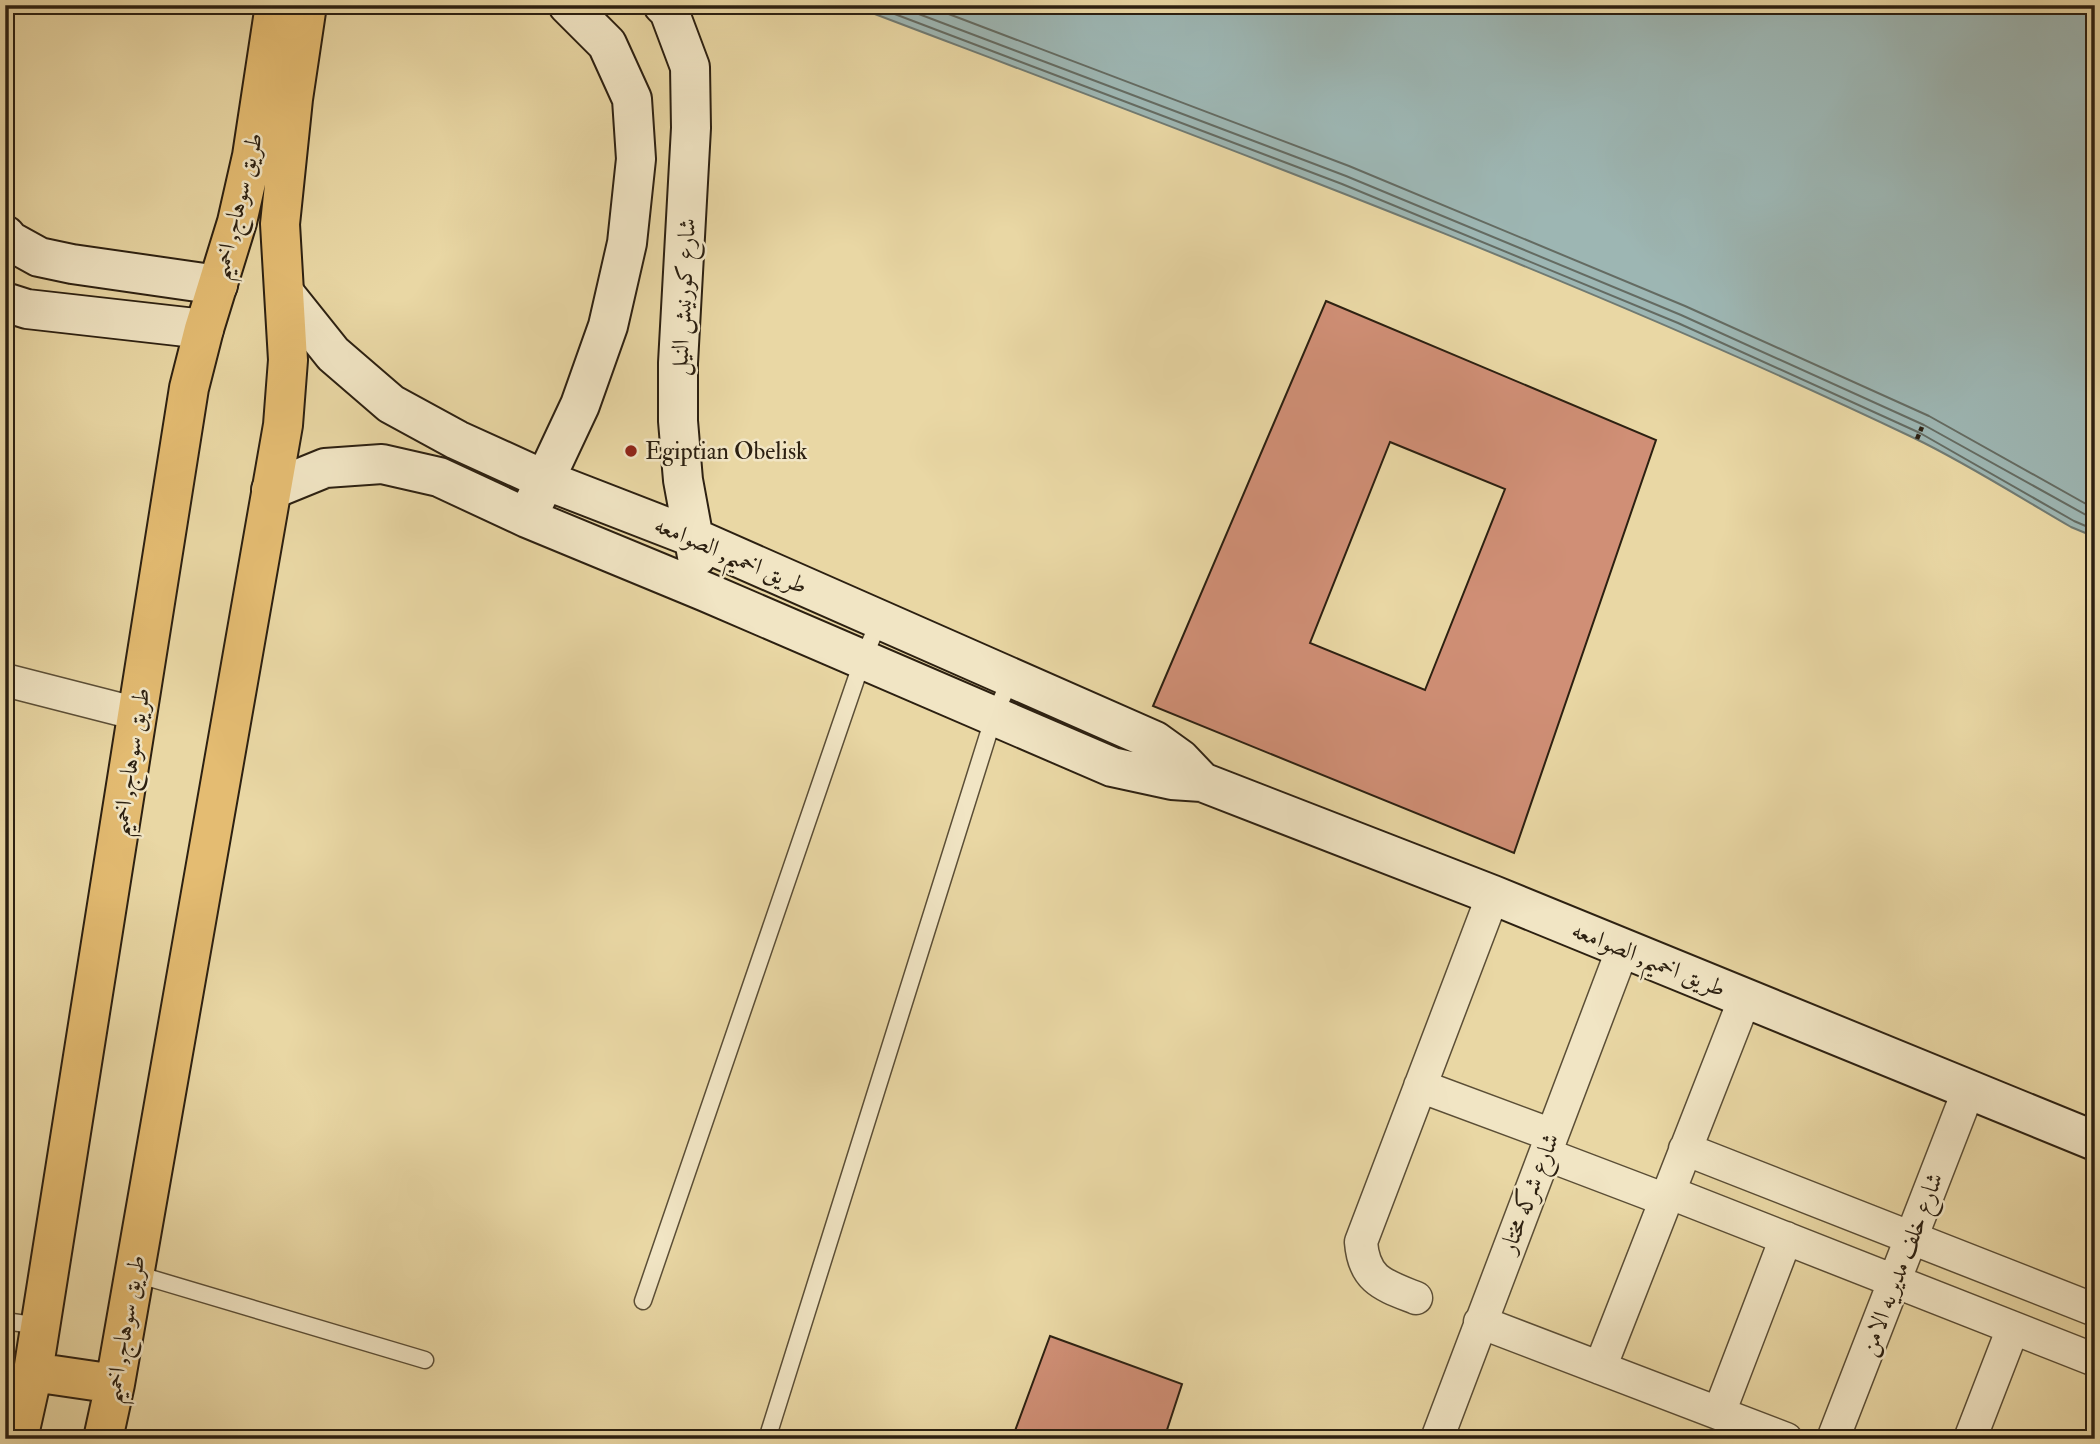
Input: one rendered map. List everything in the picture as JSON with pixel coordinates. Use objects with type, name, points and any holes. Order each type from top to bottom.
[{"type":"main road","points":[[275,5],[278,95]]},
{"type":"main road","points":[[278,95],[307,5]]},
{"type":"main road","points":[[527,518],[580,405],[608,326],[626,243],[636,159],[632,99],[607,44],[568,5]]},
{"type":"main road","name":"شارع كورنيش النيل","points":[[663,5],[669,11],[690,67],[691,128],[678,363],[678,421],[683,480],[692,537],[706,592]]},
{"type":"main road","name":"طريق سوهاج, اخميم","points":[[15,1425],[33,1372],[23,1323],[138,714],[189,388],[250,170],[278,95]]},
{"type":"main road","name":"طريق سوهاج, اخميم","points":[[103,1439],[116,1384],[133,1273],[283,425],[288,360],[281,259],[278,95]]},
{"type":"main road","points":[[5,235],[10,241],[39,257],[218,285]]},
{"type":"main road","name":"طريق اخميم, الصوامعه","points":[[285,294],[333,354],[391,404],[457,440],[545,480],[692,537],[1155,741],[1181,759],[1202,782]]},
{"type":"main road","points":[[5,302],[27,309],[204,329]]},
{"type":"main road","name":"طريق اخميم, الصوامعه","points":[[271,490],[325,468],[383,464],[439,477],[527,518],[1112,767],[1162,779],[1202,782],[1493,895],[2095,1140]]},
{"type":"main road","points":[[33,1372],[116,1384]]},
{"type":"street","points":[[5,680],[138,714]]},
{"type":"street","points":[[1416,1298],[1389,1288],[1372,1277],[1363,1260],[1361,1242],[1493,895]]},
{"type":"street","name":"شارع شركه مختار","points":[[1437,1439],[1623,948]]},
{"type":"street","points":[[1600,1368],[1745,998]]},
{"type":"street","points":[[1420,1086],[1667,1196],[1786,1238],[2095,1360]]},
{"type":"street","name":"شارع خلف مديريه الامن","points":[[1833,1439],[1969,1089]]},
{"type":"street","points":[[1685,1149],[2095,1310]]},
{"type":"street","points":[[1719,1413],[1786,1238]]},
{"type":"street","points":[[1480,1322],[1787,1439]]},
{"type":"street","points":[[1970,1439],[2013,1328]]},
{"type":"lane","points":[[643,1301],[863,659],[880,619]]},
{"type":"lane","points":[[767,1439],[994,716],[1012,677]]},
{"type":"lane","points":[[133,1273],[425,1360]]},
{"type":"path","points":[[1917,439],[1922,427]]},
{"type":"water","points":[[851,5],[2095,5],[2095,537],[2071,527],[1914,438],[1652,320],[1387,211]]},
{"type":"building","points":[[1326,301],[1656,440],[1514,853],[1153,706]],"holes":[[[1390,442],[1505,489],[1425,690],[1310,643]]]},
{"type":"building","points":[[1050,1336],[1182,1384],[1164,1439],[1012,1439]]},
{"type":"place","name":"Egiptian Obelisk","points":[[631,451]]}]
